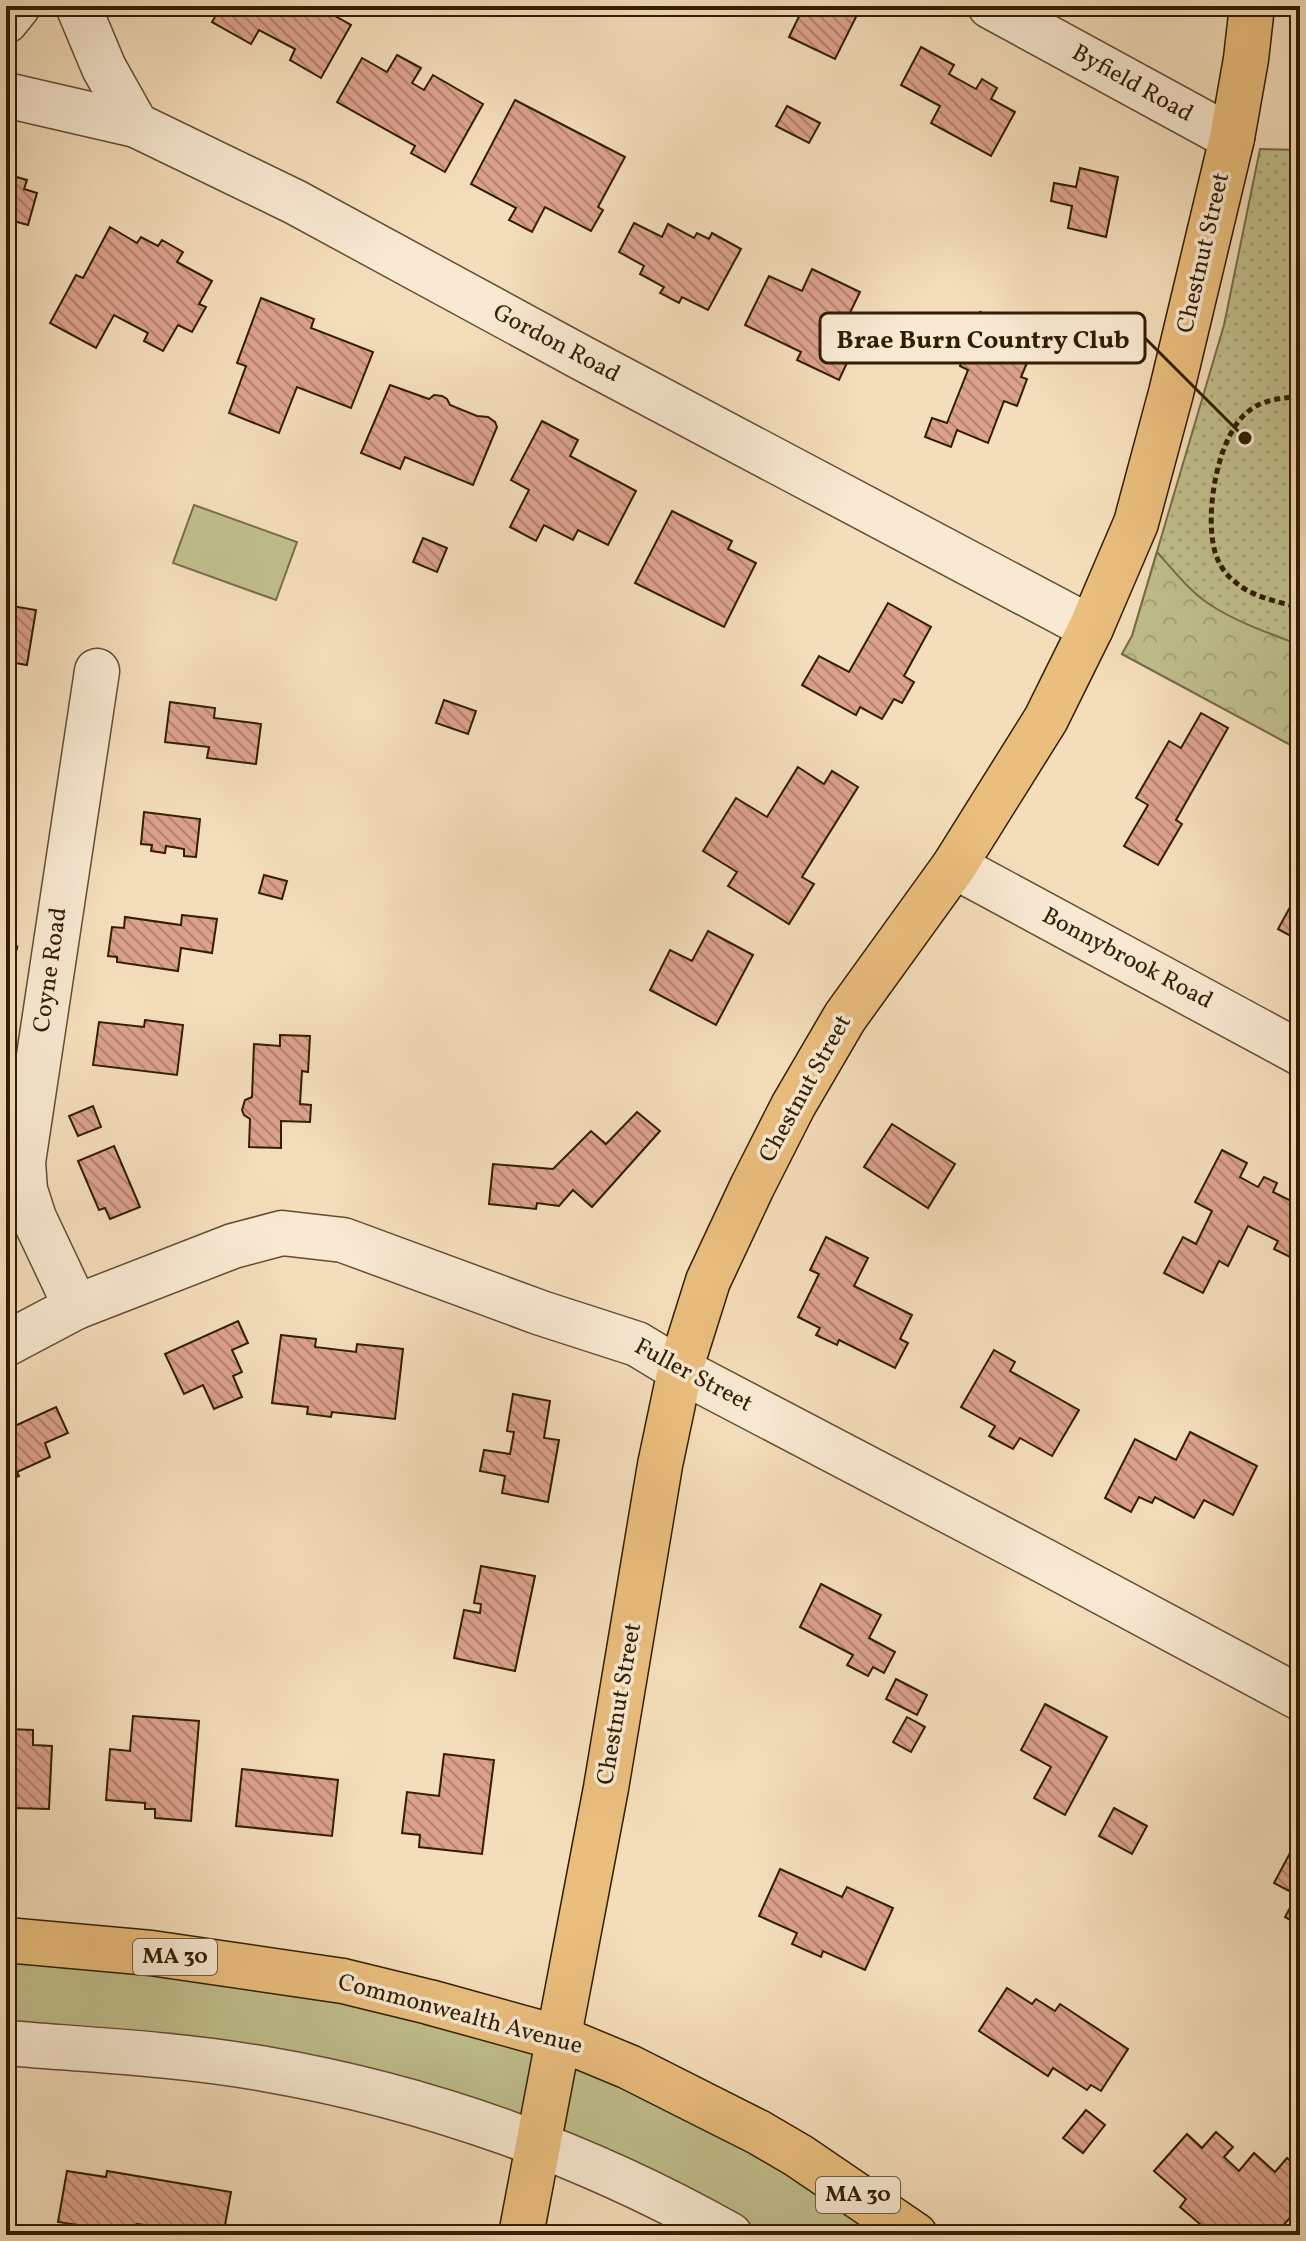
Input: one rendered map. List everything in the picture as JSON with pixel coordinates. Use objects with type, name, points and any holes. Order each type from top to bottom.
[{"type":"main road","name":"Chestnut Street","points":[[521,2235],[606,1788],[660,1465],[680,1370],[708,1281],[793,1106],[845,1017],[954,866],[1046,719],[1091,628],[1136,523],[1171,393],[1232,138],[1252,6]]},
{"type":"main road","name":"Commonwealth Avenue","points":[[6,1940],[151,1953],[343,1981],[559,2038],[629,2067],[758,2132],[799,2156],[915,2235]]},
{"type":"street","points":[[6,21],[18,6]]},
{"type":"street","points":[[78,6],[104,68],[136,125]]},
{"type":"street","name":"Byfield Road","points":[[990,6],[1232,138]]},
{"type":"street","name":"Gordon Road","points":[[6,95],[136,125],[295,202],[1091,628]]},
{"type":"street","name":"Coyne Road","points":[[76,1307],[34,1218],[25,1190],[23,1162],[97,671]]},
{"type":"street","name":"Bonnybrook Road","points":[[954,866],[1300,1053]]},
{"type":"street","name":"Fuller Street","points":[[6,1344],[76,1307],[233,1246],[282,1233],[343,1240],[541,1313],[637,1344],[680,1370],[1300,1698]]},
{"type":"street","points":[[6,2043],[263,2068],[401,2099],[472,2120],[538,2145],[685,2209],[730,2235]]},
{"type":"path","points":[[1300,396],[1265,402],[1251,408],[1235,425],[1220,461],[1211,523],[1215,555],[1233,581],[1251,593],[1300,607]]},
{"type":"green space","points":[[1260,149],[1300,150],[1300,750],[1122,654],[1132,636],[1224,325]]},
{"type":"green space","points":[[194,505],[297,542],[276,600],[173,563]]},
{"type":"green space","points":[[1157,552],[1189,588],[1212,606],[1244,623],[1300,645],[1300,750],[1122,654],[1132,636]]},
{"type":"green space","points":[[6,1940],[515,2027],[915,2235],[730,2235],[472,2120],[6,2043]]},
{"type":"building","points":[[221,6],[317,6],[351,25],[321,78],[290,60],[295,49],[259,30],[251,44],[212,22]]},
{"type":"building","points":[[804,6],[834,6],[856,17],[835,59],[789,37]]},
{"type":"building","points":[[921,47],[954,65],[949,74],[976,89],[982,79],[997,88],[991,99],[1015,112],[991,156],[931,123],[940,106],[901,85]]},
{"type":"building","points":[[397,55],[421,68],[412,83],[424,90],[433,75],[483,104],[445,172],[411,153],[415,146],[337,102],[362,58],[387,72]]},
{"type":"building","points":[[515,100],[625,157],[598,207],[603,210],[591,231],[545,207],[532,232],[509,220],[516,208],[471,184]]},
{"type":"building","points":[[787,106],[820,123],[809,143],[776,126]]},
{"type":"building","points":[[1080,168],[1118,177],[1106,237],[1068,228],[1072,206],[1051,201],[1054,183],[1076,187]]},
{"type":"building","points":[[6,174],[27,180],[24,189],[37,193],[28,225],[6,219]]},
{"type":"building","points":[[634,223],[662,237],[668,224],[694,238],[697,233],[709,239],[712,233],[741,249],[708,310],[682,297],[679,303],[660,293],[664,287],[640,274],[644,266],[619,252]]},
{"type":"building","points":[[110,227],[137,243],[141,237],[158,246],[162,240],[183,252],[177,262],[212,281],[199,304],[206,307],[192,332],[178,325],[163,351],[144,341],[148,333],[114,315],[96,348],[50,323],[76,275],[83,278]]},
{"type":"building","points":[[812,269],[860,292],[846,321],[863,329],[839,380],[797,360],[801,352],[745,325],[769,276],[802,291]]},
{"type":"building","points":[[261,298],[314,319],[311,328],[373,352],[351,408],[297,387],[279,433],[229,413],[246,366],[237,363]]},
{"type":"building","points":[[980,312],[1014,325],[1003,354],[1027,363],[1021,377],[1027,379],[1017,406],[1004,401],[988,443],[957,430],[951,447],[925,437],[932,418],[947,423],[968,370],[960,366]]},
{"type":"building","points":[[390,385],[429,399],[434,395],[442,396],[450,405],[495,422],[497,427],[473,485],[405,457],[400,469],[361,453]]},
{"type":"building","points":[[542,421],[578,440],[570,456],[636,491],[608,545],[578,530],[573,540],[544,525],[536,541],[510,527],[529,490],[511,480]]},
{"type":"building","points":[[672,511],[732,541],[728,549],[756,563],[724,627],[635,583]]},
{"type":"building","points":[[423,538],[447,548],[437,572],[413,562]]},
{"type":"building","points":[[888,603],[931,627],[904,676],[914,682],[902,703],[894,699],[882,719],[860,707],[856,715],[802,685],[819,656],[849,672]]},
{"type":"building","points":[[6,605],[36,610],[27,665],[15,663],[10,696],[6,695]]},
{"type":"building","points":[[444,700],[476,711],[468,734],[436,723]]},
{"type":"building","points":[[170,702],[215,708],[214,718],[261,724],[256,764],[207,758],[209,747],[165,742]]},
{"type":"building","points":[[1201,713],[1228,728],[1176,820],[1182,824],[1158,865],[1124,846],[1148,805],[1136,798],[1169,741],[1181,748]]},
{"type":"building","points":[[6,749],[14,751],[6,796]]},
{"type":"building","points":[[798,767],[824,784],[832,771],[858,787],[802,877],[814,884],[789,924],[728,886],[737,872],[703,851],[736,798],[767,817]]},
{"type":"building","points":[[144,812],[200,819],[196,857],[184,856],[184,849],[166,846],[165,853],[151,851],[152,845],[141,844]]},
{"type":"building","points":[[264,875],[287,881],[282,899],[259,893]]},
{"type":"building","points":[[1300,889],[1300,941],[1278,929]]},
{"type":"building","points":[[182,915],[217,919],[212,953],[181,948],[178,971],[117,962],[117,957],[108,956],[112,927],[124,928],[125,917],[181,925]]},
{"type":"building","points":[[708,931],[753,955],[716,1025],[650,990],[670,950],[692,961]]},
{"type":"building","points":[[145,1020],[183,1025],[177,1075],[93,1065],[99,1022],[144,1027]]},
{"type":"building","points":[[280,1035],[310,1036],[308,1072],[302,1071],[300,1104],[311,1105],[310,1122],[281,1121],[281,1148],[249,1147],[250,1119],[242,1110],[245,1100],[252,1097],[254,1044],[280,1046]]},
{"type":"building","points":[[93,1106],[101,1127],[78,1136],[69,1116]]},
{"type":"building","points":[[637,1112],[660,1131],[592,1207],[573,1190],[559,1206],[537,1203],[536,1209],[489,1204],[493,1164],[553,1169],[591,1131],[606,1144]]},
{"type":"building","points":[[892,1124],[955,1164],[928,1208],[864,1167]]},
{"type":"building","points":[[114,1146],[140,1207],[110,1219],[105,1208],[99,1210],[78,1161]]},
{"type":"building","points":[[1222,1150],[1247,1163],[1240,1177],[1258,1187],[1264,1177],[1277,1183],[1273,1192],[1295,1203],[1300,1194],[1300,1262],[1274,1249],[1278,1241],[1248,1226],[1228,1266],[1219,1261],[1203,1293],[1164,1273],[1183,1237],[1196,1244],[1212,1211],[1195,1202]]},
{"type":"building","points":[[826,1237],[868,1258],[854,1286],[912,1315],[900,1339],[908,1343],[895,1368],[839,1340],[837,1345],[816,1335],[820,1328],[798,1317],[819,1274],[810,1270]]},
{"type":"building","points":[[238,1321],[248,1343],[232,1350],[242,1372],[233,1376],[242,1397],[214,1409],[203,1385],[184,1394],[165,1354]]},
{"type":"building","points":[[281,1335],[316,1339],[315,1347],[356,1352],[357,1344],[403,1349],[395,1419],[332,1412],[331,1417],[307,1414],[308,1407],[272,1403]]},
{"type":"building","points":[[994,1350],[1015,1362],[1010,1371],[1079,1410],[1052,1456],[1020,1438],[1013,1449],[989,1436],[995,1426],[961,1407]]},
{"type":"building","points":[[513,1394],[550,1401],[544,1438],[559,1440],[548,1502],[502,1493],[505,1476],[480,1471],[484,1450],[510,1454],[514,1432],[507,1431]]},
{"type":"building","points":[[56,1407],[68,1433],[45,1443],[50,1457],[17,1472],[19,1476],[6,1482],[6,1430]]},
{"type":"building","points":[[1190,1432],[1257,1466],[1233,1515],[1204,1500],[1194,1518],[1155,1497],[1152,1503],[1139,1497],[1131,1512],[1105,1498],[1135,1439],[1176,1460]]},
{"type":"building","points":[[481,1566],[535,1576],[515,1671],[454,1658],[464,1610],[480,1613],[481,1604],[474,1603]]},
{"type":"building","points":[[821,1584],[881,1615],[869,1638],[895,1652],[884,1673],[873,1667],[868,1676],[847,1665],[853,1655],[800,1627]]},
{"type":"building","points":[[896,1679],[927,1695],[917,1715],[886,1699]]},
{"type":"building","points":[[1045,1704],[1107,1737],[1065,1815],[1034,1798],[1051,1767],[1021,1750]]},
{"type":"building","points":[[133,1716],[199,1721],[191,1821],[155,1818],[155,1809],[145,1809],[145,1803],[106,1800],[110,1749],[130,1751]]},
{"type":"building","points":[[907,1717],[925,1727],[911,1752],[893,1742]]},
{"type":"building","points":[[8,1729],[33,1730],[33,1745],[52,1746],[49,1809],[13,1808],[12,1813],[6,1813]]},
{"type":"building","points":[[444,1754],[494,1760],[482,1854],[419,1847],[420,1835],[402,1833],[407,1792],[439,1796]]},
{"type":"building","points":[[242,1769],[338,1780],[332,1836],[236,1826]]},
{"type":"building","points":[[1114,1808],[1147,1826],[1132,1854],[1099,1836]]},
{"type":"building","points":[[1298,1838],[1300,1925],[1285,1917],[1297,1895],[1274,1883]]},
{"type":"building","points":[[780,1869],[842,1897],[847,1887],[893,1908],[865,1970],[823,1951],[821,1957],[792,1944],[797,1933],[759,1916]]},
{"type":"building","points":[[1007,1988],[1032,2004],[1036,1999],[1055,2011],[1060,2004],[1128,2049],[1101,2091],[1091,2085],[1087,2090],[1053,2068],[1048,2076],[979,2031]]},
{"type":"building","points":[[1086,2110],[1105,2125],[1083,2153],[1063,2138]]},
{"type":"building","points":[[1216,2132],[1233,2147],[1224,2157],[1239,2171],[1254,2153],[1275,2172],[1287,2158],[1300,2170],[1299,2217],[1294,2213],[1275,2235],[1259,2235],[1248,2226],[1239,2235],[1222,2235],[1219,2232],[1213,2235],[1180,2207],[1186,2199],[1154,2171],[1187,2134],[1202,2148]]},
{"type":"building","points":[[67,2171],[106,2177],[107,2171],[231,2192],[224,2231],[188,2225],[187,2232],[137,2224],[135,2235],[96,2235],[98,2228],[58,2222]]},
{"type":"place","name":"Brae Burn Country Club","points":[[1245,438]]}]
